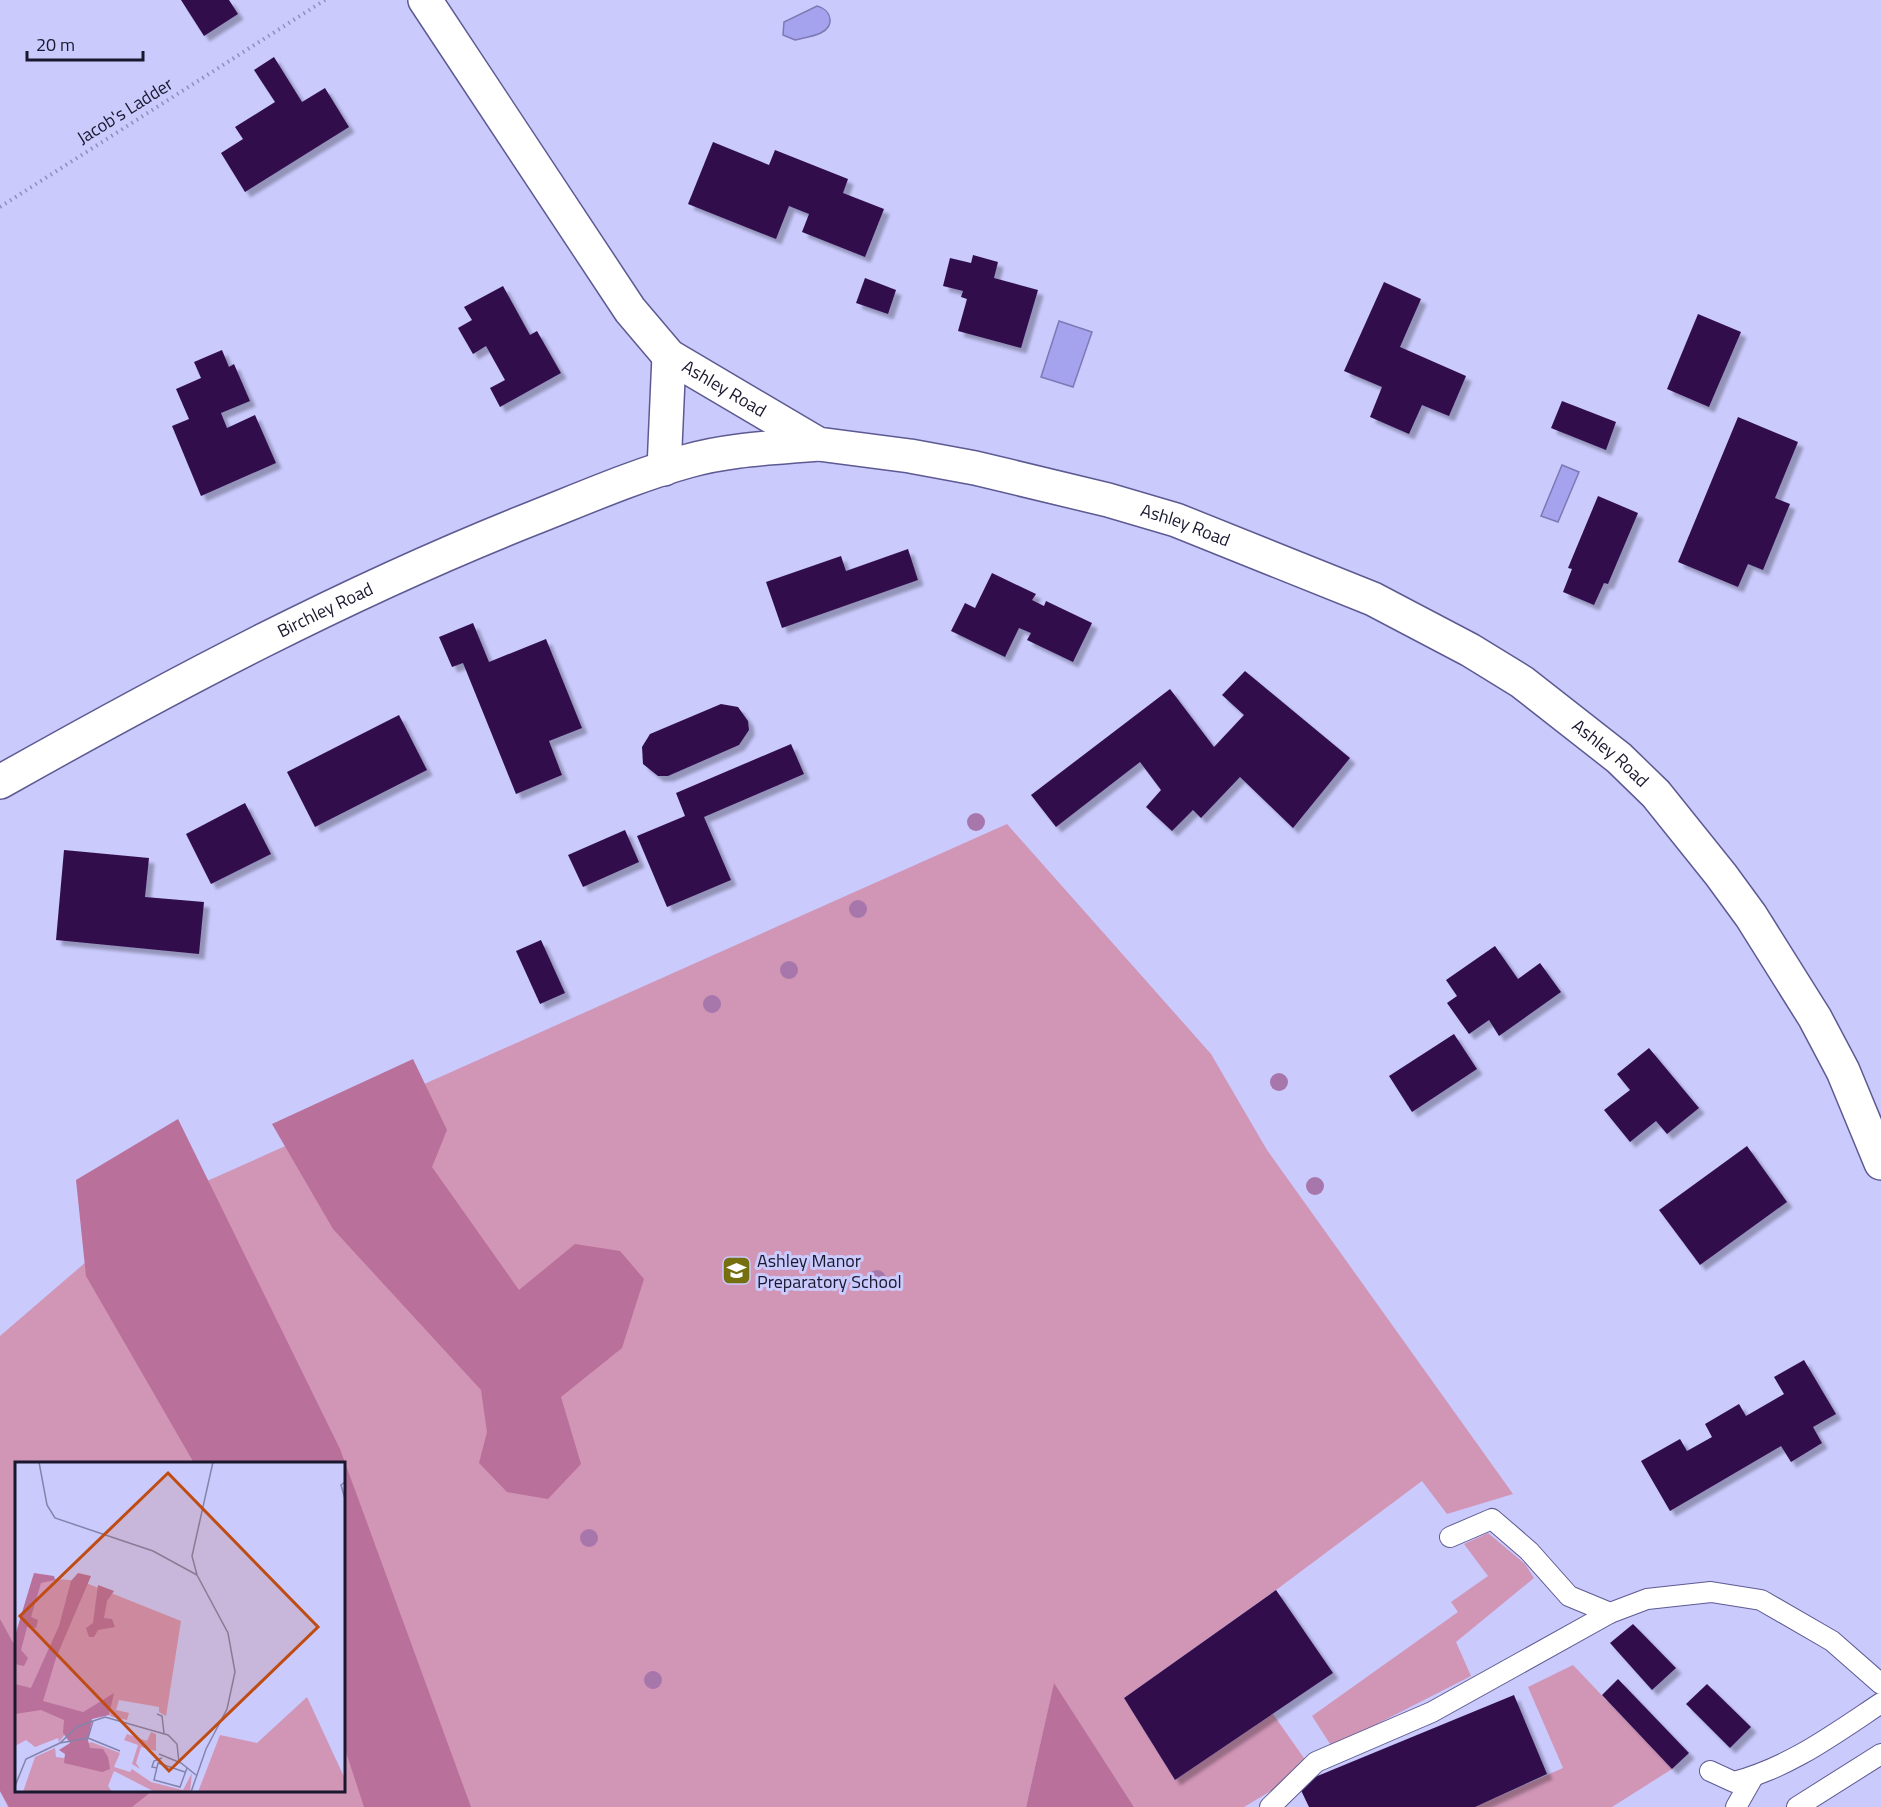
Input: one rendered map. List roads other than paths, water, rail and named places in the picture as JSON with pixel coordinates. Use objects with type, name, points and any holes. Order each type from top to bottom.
[{"type":"street","name":"Ashley Road","points":[[425,0],[624,301],[669,356],[818,444],[910,456],[975,468],[1108,500],[1176,520],[1373,599],[1470,650],[1522,682],[1619,758],[1656,794],[1751,916],[1815,1018],[1843,1071],[1881,1163]]},
{"type":"street","points":[[664,469],[669,356]]},
{"type":"street","name":"Birchley Road","points":[[0,782],[116,717],[397,575],[507,528],[664,469],[726,453],[818,444]]},
{"type":"lane","points":[[1450,1537],[1492,1520],[1529,1551],[1569,1596],[1610,1613]]},
{"type":"lane","points":[[1272,1807],[1316,1762],[1432,1712],[1610,1613],[1647,1599],[1690,1592],[1711,1592],[1761,1600],[1832,1641],[1881,1684]]},
{"type":"lane","points":[[1710,1771],[1734,1782],[1753,1777],[1803,1755],[1881,1703]]},
{"type":"lane","points":[[1797,1807],[1881,1754]]},
{"type":"lane","points":[[1736,1807],[1753,1777]]},
{"type":"place","name":"Ashley Manor Preparatory School","points":[[736,1271]]}]
